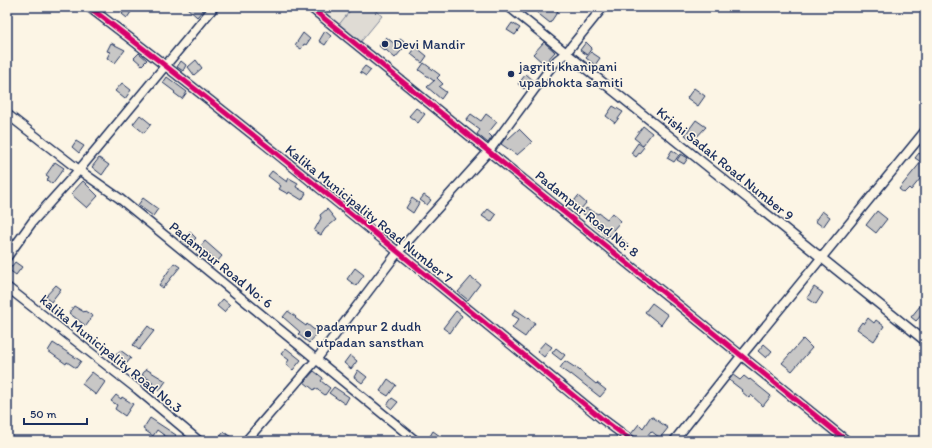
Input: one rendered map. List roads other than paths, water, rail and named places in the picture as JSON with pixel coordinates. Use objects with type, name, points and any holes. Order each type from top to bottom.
[{"type":"street","name":"Kalika Municipality Road Number 7","points":[[89,7],[165,65],[398,252],[601,418],[632,441]]},
{"type":"street","points":[[7,257],[33,221],[79,170],[214,7]]},
{"type":"street","name":"Padampur Road No: 8","points":[[310,7],[847,441]]},
{"type":"street","name":"Krishi Sadak Road Number 9","points":[[509,7],[925,341]]},
{"type":"street","points":[[246,441],[316,360],[398,252],[489,151],[548,71],[557,60],[566,53],[603,7]]},
{"type":"street","name":"Padampur Road No: 6","points":[[7,114],[79,170],[119,198],[416,441]]},
{"type":"street","points":[[674,441],[742,355],[925,131]]},
{"type":"street","name":"kalika Municipality Road No.3","points":[[7,287],[137,389],[199,441]]},
{"type":"place","name":"Devi Mandir","points":[[385,44]]},
{"type":"place","name":"jagriti khanipani upabhokta samiti","points":[[511,74]]},
{"type":"place","name":"padampur 2 dudh utpadan sansthan","points":[[308,334]]}]
